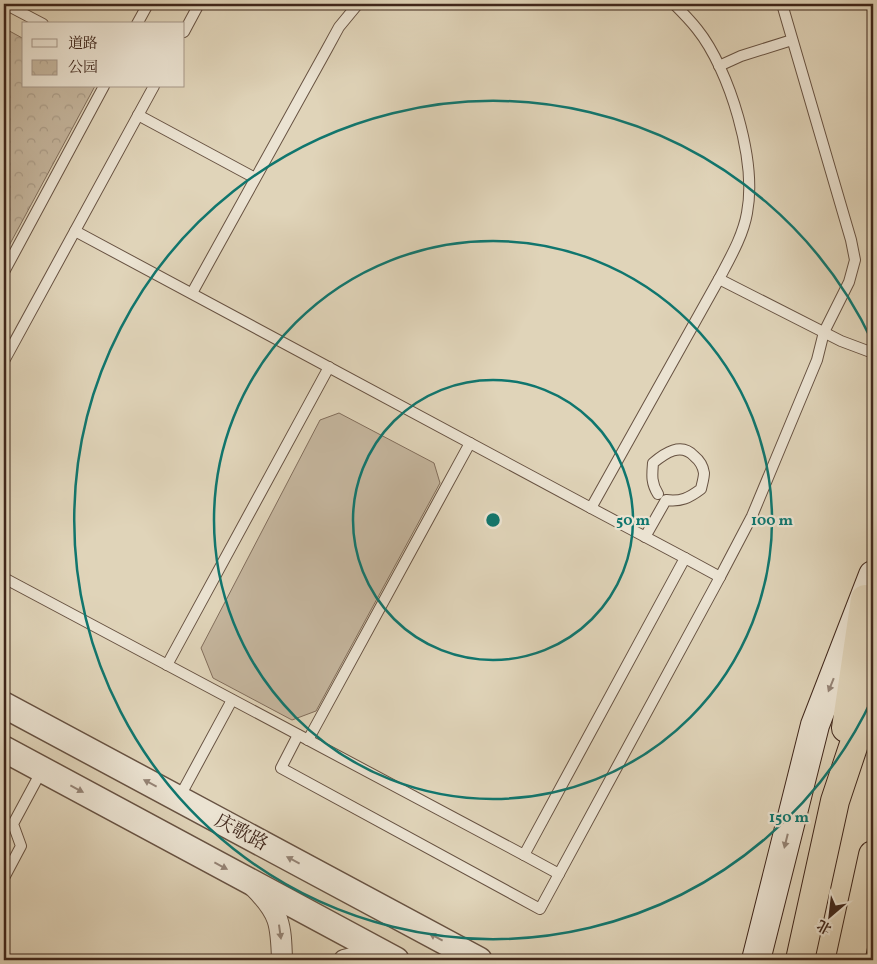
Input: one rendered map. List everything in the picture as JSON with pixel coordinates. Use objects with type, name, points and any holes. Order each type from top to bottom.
[{"type":"highway","points":[[800,960],[835,801],[869,586]]},
{"type":"highway","points":[[835,801],[873,687]]},
{"type":"highway","points":[[850,960],[873,855]]},
{"type":"main road","points":[[756,960],[815,725],[869,586]]},
{"type":"street","name":"庆歌路","points":[[4,705],[479,960]]},
{"type":"street","name":"庆歌路","points":[[4,749],[393,958]]},
{"type":"street","points":[[248,880],[275,912],[281,930],[282,960]]},
{"type":"street","points":[[344,960],[364,955],[393,958]]},
{"type":"lane","points":[[5,4],[39,22]]},
{"type":"lane","points":[[138,22],[148,4]]},
{"type":"lane","points":[[185,30],[199,4]]},
{"type":"lane","points":[[192,293],[339,27],[358,4]]},
{"type":"lane","points":[[590,508],[719,279],[736,245],[747,213],[749,174],[743,138],[732,95],[719,66],[698,30],[674,4]]},
{"type":"lane","points":[[298,735],[281,768],[540,909],[752,516],[817,360],[824,332],[849,282],[854,260],[851,240],[782,4]]},
{"type":"lane","points":[[719,66],[741,56],[792,40]]},
{"type":"lane","points":[[4,272],[103,88]]},
{"type":"lane","points":[[4,362],[153,88]]},
{"type":"lane","points":[[138,115],[255,178]]},
{"type":"lane","points":[[75,231],[720,577]]},
{"type":"lane","points":[[719,279],[841,341],[873,353]]},
{"type":"lane","points":[[167,665],[329,367]]},
{"type":"lane","points":[[308,740],[470,443]]},
{"type":"lane","points":[[645,537],[666,500],[678,501],[689,498],[701,488],[704,473],[700,461],[690,451],[676,449],[665,453],[653,463],[652,485],[658,494]]},
{"type":"lane","points":[[524,855],[685,558]]},
{"type":"lane","points":[[4,578],[559,874]]},
{"type":"lane","points":[[179,799],[232,700]]},
{"type":"lane","points":[[4,878],[21,846],[13,824],[42,770]]},
{"type":"green space","points":[[4,28],[22,38],[22,88],[94,88],[4,255]]},
{"type":"green space","points":[[339,413],[434,463],[440,483],[316,711],[292,720],[213,678],[201,648],[320,420]]}]
